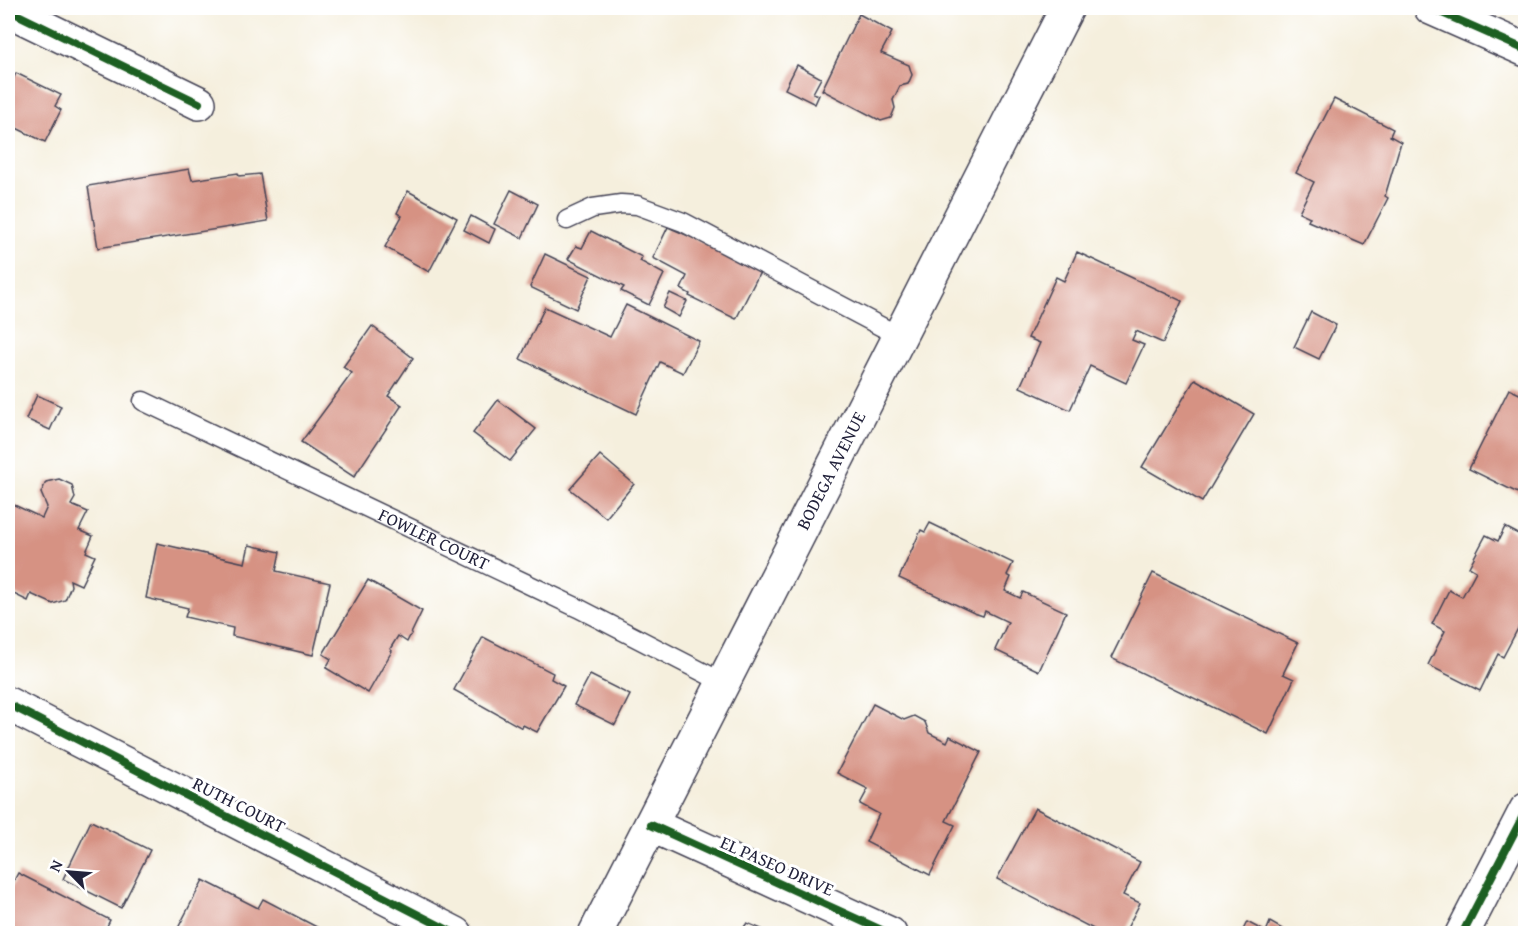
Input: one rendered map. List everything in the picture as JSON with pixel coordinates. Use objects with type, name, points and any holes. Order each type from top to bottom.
[{"type":"street","name":"BODEGA AVENUE","points":[[595,933],[1067,8]]},
{"type":"street","points":[[1431,8],[1526,50]]},
{"type":"street","points":[[8,10],[199,103]]},
{"type":"street","name":"RUTH COURT","points":[[8,704],[456,933]]},
{"type":"street","points":[[1462,933],[1526,810]]},
{"type":"street","name":"EL PASEO DRIVE","points":[[651,825],[890,933]]},
{"type":"lane","points":[[567,220],[593,208],[621,204],[637,205],[683,222],[899,336]]},
{"type":"lane","name":"FOWLER COURT","points":[[143,401],[578,608],[724,682]]},
{"type":"building","points":[[859,14],[892,32],[881,53],[909,65],[912,75],[908,84],[900,86],[893,100],[895,108],[891,118],[881,121],[822,90]]},
{"type":"building","points":[[797,65],[821,78],[813,93],[819,95],[815,104],[785,89]]},
{"type":"building","points":[[16,73],[61,95],[55,106],[61,110],[45,142],[8,124],[8,91]]},
{"type":"building","points":[[1334,99],[1393,129],[1390,136],[1401,142],[1385,196],[1388,198],[1364,245],[1308,221],[1310,217],[1299,212],[1314,182],[1296,173]]},
{"type":"building","points":[[189,169],[192,180],[238,173],[239,176],[260,174],[268,221],[98,248],[88,186]]},
{"type":"building","points":[[511,190],[538,204],[522,238],[494,224]]},
{"type":"building","points":[[408,191],[457,218],[429,272],[385,247],[402,216],[397,213]]},
{"type":"building","points":[[471,216],[495,229],[489,243],[464,230]]},
{"type":"building","points":[[668,227],[762,268],[736,319],[689,296],[690,294],[681,289],[687,276],[653,258]]},
{"type":"building","points":[[591,231],[642,257],[640,261],[664,274],[649,305],[621,291],[624,287],[568,259],[576,246],[582,248]]},
{"type":"building","points":[[1077,252],[1182,301],[1163,343],[1136,331],[1132,340],[1144,345],[1126,383],[1090,366],[1070,410],[1020,387],[1040,343],[1028,338],[1056,277],[1064,281]]},
{"type":"building","points":[[545,254],[591,276],[576,309],[530,287]]},
{"type":"building","points":[[670,293],[687,301],[679,317],[663,308]]},
{"type":"building","points":[[626,305],[699,341],[683,373],[660,362],[636,414],[520,359],[545,307],[610,337]]},
{"type":"building","points":[[1311,312],[1336,325],[1319,359],[1294,347]]},
{"type":"building","points":[[372,326],[413,358],[388,396],[402,405],[354,477],[301,442],[352,373],[343,367]]},
{"type":"building","points":[[1195,379],[1254,414],[1202,502],[1142,467]]},
{"type":"building","points":[[1509,389],[1526,397],[1526,497],[1469,469]]},
{"type":"building","points":[[37,395],[61,406],[50,430],[26,419]]},
{"type":"building","points":[[498,400],[536,429],[510,461],[473,433]]},
{"type":"building","points":[[600,455],[634,484],[606,518],[570,489]]},
{"type":"building","points":[[59,479],[72,485],[75,498],[71,505],[88,512],[79,530],[93,536],[86,552],[95,556],[81,585],[70,580],[71,586],[65,600],[53,604],[31,594],[28,601],[12,593],[10,599],[8,502],[42,518],[47,507],[41,493],[46,482]]},
{"type":"building","points":[[930,523],[1013,563],[1007,575],[1011,577],[1005,591],[1020,598],[1023,592],[1066,612],[1039,671],[995,650],[1008,622],[985,611],[983,616],[974,613],[899,578],[921,530],[925,532]]},
{"type":"building","points":[[1505,527],[1526,538],[1526,613],[1503,657],[1498,654],[1480,691],[1428,665],[1445,631],[1432,624],[1449,590],[1462,597],[1476,571],[1469,567],[1486,535],[1498,541]]},
{"type":"building","points":[[157,543],[245,563],[249,545],[280,552],[276,571],[330,583],[313,655],[232,636],[233,628],[185,617],[188,608],[146,598]]},
{"type":"building","points":[[1153,573],[1298,643],[1283,674],[1294,679],[1268,734],[1111,658]]},
{"type":"building","points":[[368,580],[422,611],[407,642],[398,636],[368,693],[326,668],[331,659],[323,654]]},
{"type":"building","points":[[483,637],[553,673],[551,679],[564,686],[537,732],[523,725],[522,728],[454,690]]},
{"type":"building","points":[[590,675],[630,695],[615,725],[574,705]]},
{"type":"building","points":[[873,704],[904,720],[914,716],[925,722],[929,733],[947,742],[950,736],[981,752],[946,821],[955,825],[930,875],[866,842],[879,814],[860,804],[868,789],[837,773]]},
{"type":"building","points":[[1035,808],[1140,862],[1123,895],[1140,903],[1124,934],[1103,934],[997,879]]},
{"type":"building","points":[[91,821],[150,850],[121,908],[63,879]]},
{"type":"building","points":[[18,873],[110,920],[103,934],[19,934],[8,927],[8,892]]},
{"type":"building","points":[[203,880],[258,908],[263,899],[330,934],[175,934]]},
{"type":"building","points":[[1247,922],[1266,932],[1270,922],[1291,934],[1241,934]]},
{"type":"building","points":[[747,923],[771,933],[771,934],[739,934]]},
{"type":"cycle path","points":[[1431,8],[1526,50]]},
{"type":"cycle path","points":[[8,10],[199,103]]},
{"type":"cycle path","points":[[8,704],[456,934]]},
{"type":"cycle path","points":[[1462,934],[1526,810]]},
{"type":"cycle path","points":[[651,825],[890,934]]}]
